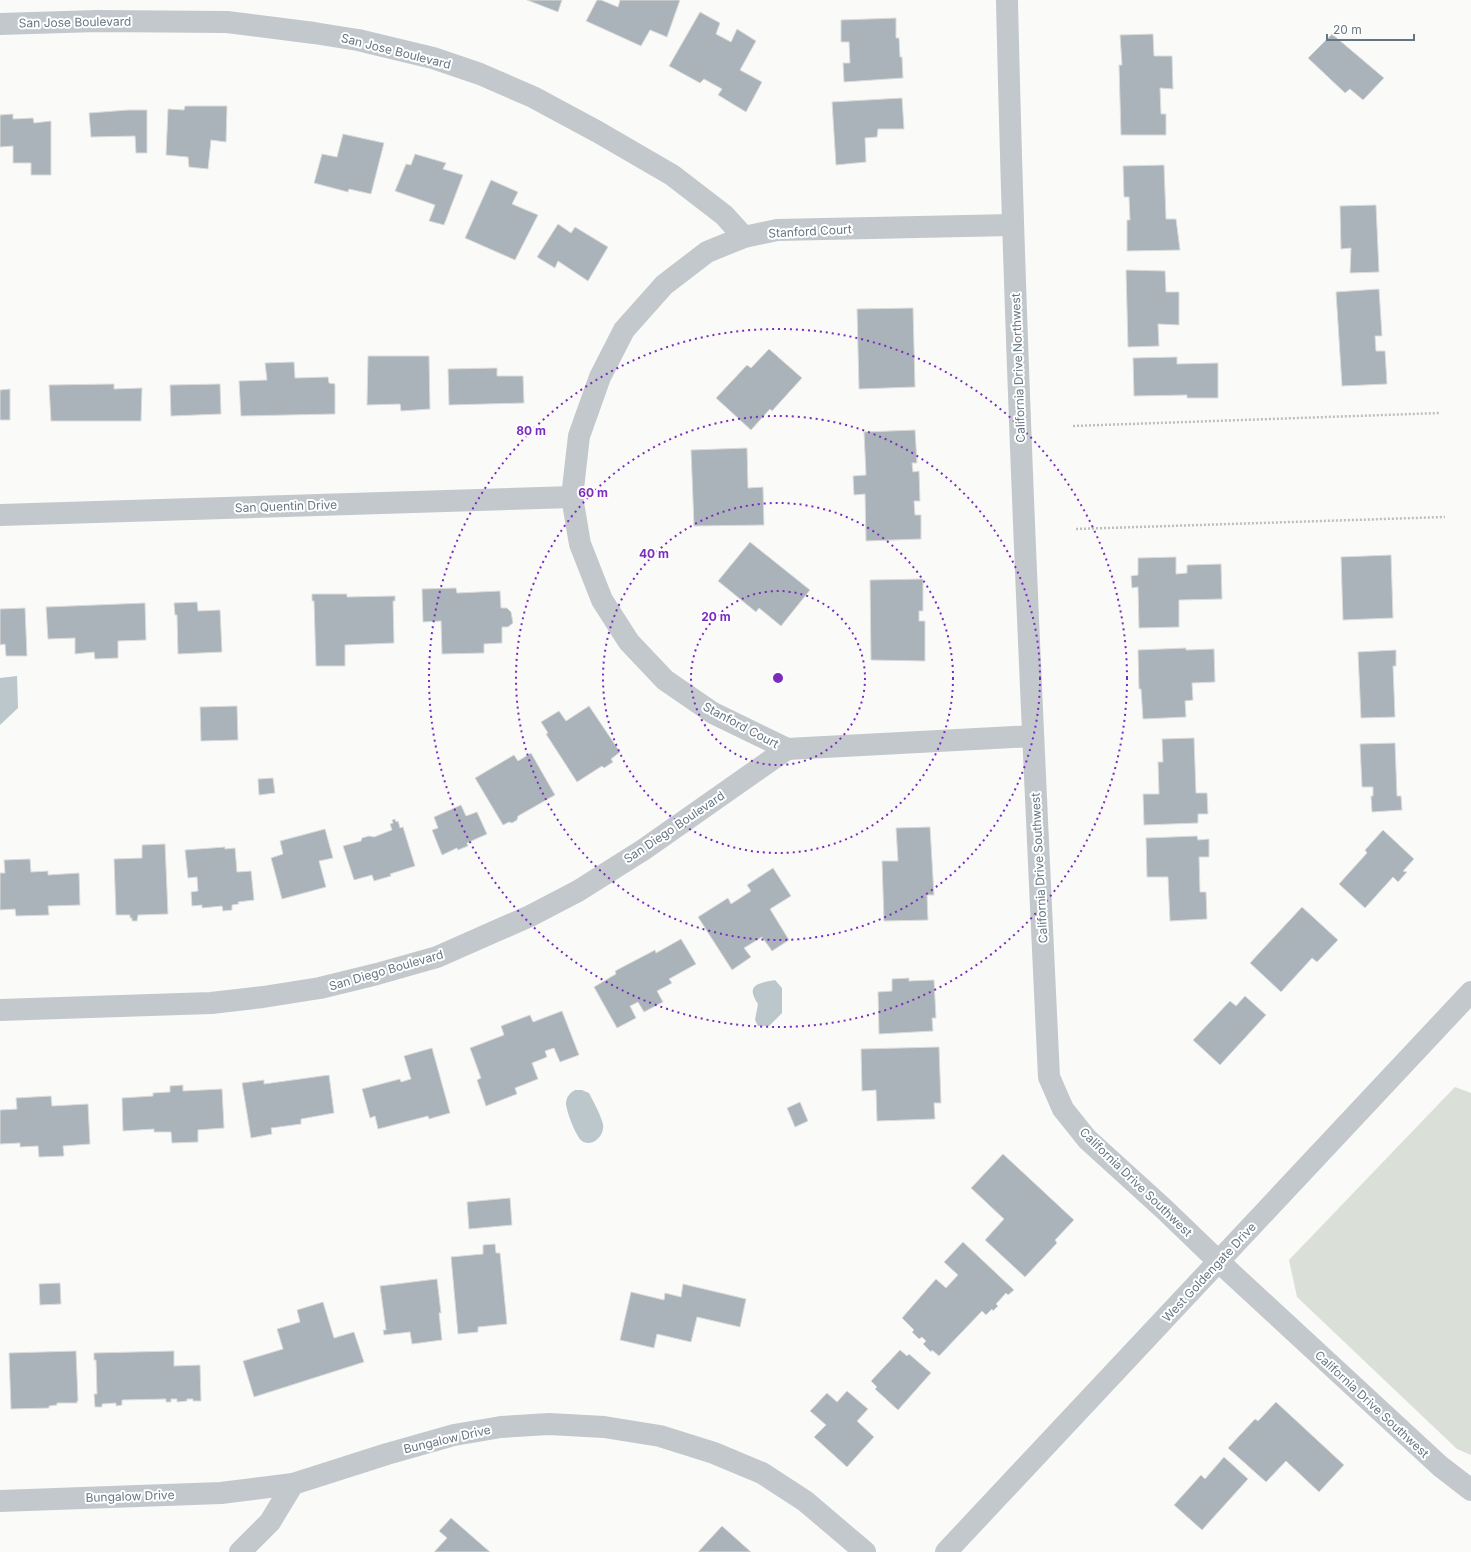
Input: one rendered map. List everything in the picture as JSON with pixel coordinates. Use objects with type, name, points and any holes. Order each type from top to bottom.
[{"type":"street","name":"California Drive Northwest","points":[[1007,0],[1012,226],[1033,736]]},
{"type":"street","name":"San Jose Boulevard","points":[[0,24],[96,21],[227,22],[314,32],[358,40],[433,58],[480,74],[534,97],[598,132],[672,175],[724,215],[744,237]]},
{"type":"street","name":"Stanford Court","points":[[1012,226],[777,230],[744,237],[707,252],[664,285],[624,330],[600,377],[579,436],[572,497],[580,544],[602,600],[629,642],[665,680],[713,713],[787,749],[1033,736]]},
{"type":"street","name":"San Quentin Drive","points":[[0,515],[572,497]]},
{"type":"street","name":"California Drive Southwest","points":[[1033,736],[1049,1077],[1063,1109],[1087,1139],[1440,1466],[1471,1490]]},
{"type":"street","name":"San Diego Boulevard","points":[[0,1010],[211,1003],[263,997],[320,988],[437,957],[530,916],[578,891],[642,850],[787,749]]},
{"type":"street","name":"West Goldengate Drive","points":[[946,1552],[1471,992]]},
{"type":"street","name":"Bungalow Drive","points":[[0,1501],[221,1493],[293,1484],[387,1454],[454,1435],[501,1427],[549,1424],[604,1427],[660,1436],[714,1453],[762,1473],[805,1501],[865,1552]]},
{"type":"street","points":[[240,1552],[270,1522],[293,1484]]},
{"type":"path","points":[[1073,426],[1440,413]]},
{"type":"path","points":[[1076,529],[1445,517]]},
{"type":"shaded area","points":[[17,676],[18,708],[0,725],[0,678]]},
{"type":"shaded area","points":[[775,980],[782,988],[782,1013],[769,1026],[758,1026],[755,1020],[758,1004],[754,998],[753,989],[755,986],[763,982]]},
{"type":"shaded area","points":[[1455,1087],[1471,1093],[1471,1455],[1457,1449],[1297,1297],[1289,1260]]},
{"type":"shaded area","points":[[575,1090],[582,1090],[589,1093],[599,1112],[603,1128],[600,1136],[594,1142],[586,1143],[582,1141],[571,1122],[566,1102],[570,1094]]},
{"type":"building","points":[[527,0],[562,0],[558,12]]},
{"type":"building","points":[[597,0],[601,0],[618,7],[620,0],[680,0],[667,37],[650,30],[641,46],[586,21]]},
{"type":"building","points":[[700,12],[720,23],[716,34],[731,42],[737,29],[756,41],[740,70],[762,82],[746,112],[718,95],[722,89],[704,79],[700,83],[669,66]]},
{"type":"building","points":[[896,18],[896,38],[899,38],[903,78],[844,82],[843,63],[850,63],[849,42],[841,42],[841,20]]},
{"type":"building","points":[[1153,34],[1154,56],[1172,56],[1173,89],[1160,88],[1161,114],[1166,114],[1166,135],[1121,135],[1119,65],[1122,65],[1120,35]]},
{"type":"building","points":[[1332,34],[1384,78],[1363,100],[1350,89],[1345,93],[1308,58]]},
{"type":"building","points":[[902,98],[904,129],[878,129],[877,137],[865,138],[866,162],[836,165],[832,102]]},
{"type":"building","points":[[185,106],[227,106],[226,142],[211,140],[208,169],[189,167],[188,157],[166,155],[168,109],[184,110]]},
{"type":"building","points":[[147,110],[147,153],[136,153],[135,136],[91,137],[89,113]]},
{"type":"building","points":[[13,114],[13,119],[33,118],[34,123],[51,121],[51,175],[31,175],[31,163],[13,163],[13,146],[0,147],[0,115]]},
{"type":"building","points":[[343,134],[384,143],[371,194],[349,189],[348,192],[314,183],[322,154],[337,157]]},
{"type":"building","points":[[415,154],[446,163],[443,169],[463,175],[444,225],[429,221],[435,205],[395,191],[406,164],[411,165]]},
{"type":"building","points":[[1164,165],[1166,219],[1176,219],[1180,250],[1127,251],[1127,220],[1130,220],[1129,197],[1124,197],[1123,166]]},
{"type":"building","points":[[491,180],[518,192],[512,204],[538,215],[515,260],[465,238]]},
{"type":"building","points":[[1376,205],[1379,272],[1350,273],[1351,248],[1341,249],[1340,206]]},
{"type":"building","points":[[558,224],[571,233],[575,227],[608,247],[588,281],[558,261],[555,268],[537,257]]},
{"type":"building","points":[[1126,270],[1165,271],[1166,292],[1179,292],[1179,325],[1158,324],[1159,346],[1128,347]]},
{"type":"building","points":[[1379,289],[1382,336],[1375,336],[1376,351],[1385,351],[1387,384],[1342,386],[1336,292]]},
{"type":"building","points":[[913,308],[915,387],[859,389],[857,309]]},
{"type":"building","points":[[769,349],[802,378],[772,411],[770,409],[751,430],[716,398],[747,365],[751,368]]},
{"type":"building","points":[[368,356],[429,356],[430,409],[401,411],[400,404],[367,405]]},
{"type":"building","points":[[1177,357],[1177,364],[1218,363],[1218,398],[1187,398],[1187,395],[1134,396],[1133,358]]},
{"type":"building","points":[[294,362],[295,378],[328,377],[329,383],[335,384],[335,414],[241,416],[239,381],[267,380],[265,363]]},
{"type":"building","points":[[497,368],[497,376],[523,376],[524,403],[449,405],[448,369]]},
{"type":"building","points":[[114,384],[114,389],[142,388],[141,421],[51,421],[49,385]]},
{"type":"building","points":[[220,384],[221,414],[171,416],[170,385]]},
{"type":"building","points":[[10,389],[10,420],[0,420],[0,390]]},
{"type":"building","points":[[915,430],[917,463],[912,463],[913,472],[919,471],[920,501],[914,501],[915,515],[921,515],[921,539],[866,541],[865,494],[854,495],[853,476],[866,475],[864,432]]},
{"type":"building","points":[[747,448],[748,488],[763,487],[764,525],[694,526],[691,450]]},
{"type":"building","points":[[750,542],[810,590],[781,626],[759,608],[756,612],[718,581]]},
{"type":"building","points":[[1391,555],[1393,618],[1343,620],[1341,557]]},
{"type":"building","points":[[1176,557],[1176,574],[1187,573],[1187,565],[1221,564],[1222,599],[1179,600],[1179,627],[1139,628],[1138,587],[1132,588],[1131,576],[1138,575],[1138,558]]},
{"type":"building","points":[[923,579],[923,611],[919,611],[919,621],[925,621],[925,661],[871,660],[870,580]]},
{"type":"building","points":[[456,588],[457,593],[500,591],[501,608],[507,608],[511,612],[513,623],[508,627],[502,627],[502,643],[484,644],[484,653],[442,654],[441,621],[423,622],[422,589]]},
{"type":"building","points":[[312,594],[347,594],[347,597],[395,596],[395,601],[393,601],[394,643],[345,645],[345,666],[316,666],[314,601],[312,601]]},
{"type":"building","points":[[197,602],[198,611],[220,610],[222,652],[178,654],[177,615],[175,615],[174,603]]},
{"type":"building","points":[[145,603],[146,640],[118,641],[118,658],[95,659],[94,652],[75,654],[75,638],[48,639],[46,607]]},
{"type":"building","points":[[25,608],[27,656],[6,656],[5,644],[0,645],[0,609]]},
{"type":"building","points":[[1186,648],[1186,650],[1214,649],[1215,682],[1192,683],[1193,700],[1185,701],[1186,717],[1143,719],[1141,689],[1139,689],[1138,650]]},
{"type":"building","points":[[1396,650],[1396,666],[1393,666],[1395,717],[1361,718],[1358,652]]},
{"type":"building","points":[[237,706],[238,740],[201,741],[200,707]]},
{"type":"building","points":[[589,706],[620,752],[611,759],[613,762],[604,768],[602,766],[577,782],[546,734],[548,733],[541,722],[559,711],[566,721]]},
{"type":"building","points":[[1194,738],[1196,793],[1207,793],[1208,814],[1198,814],[1198,823],[1144,825],[1143,794],[1159,794],[1158,762],[1163,762],[1162,739]]},
{"type":"building","points":[[1395,743],[1397,796],[1401,796],[1402,810],[1372,812],[1371,796],[1373,796],[1373,787],[1362,787],[1360,744]]},
{"type":"building","points":[[531,753],[555,795],[518,816],[517,820],[512,823],[509,822],[503,825],[475,778],[514,755],[518,761]]},
{"type":"building","points":[[273,778],[275,793],[259,795],[258,779]]},
{"type":"building","points":[[461,805],[466,816],[477,812],[487,834],[467,843],[468,846],[458,850],[457,848],[442,855],[432,830],[438,828],[434,817]]},
{"type":"building","points":[[395,819],[396,822],[398,821],[400,828],[403,827],[415,866],[374,881],[372,875],[354,880],[343,846],[361,841],[362,838],[369,836],[374,837],[392,830],[390,824],[393,823],[392,820]]},
{"type":"building","points":[[930,827],[934,895],[927,895],[928,920],[884,921],[882,861],[898,861],[896,828]]},
{"type":"building","points":[[325,829],[333,858],[319,861],[326,887],[282,899],[271,858],[283,854],[280,841]]},
{"type":"building","points":[[1383,830],[1414,859],[1403,871],[1407,872],[1398,882],[1393,877],[1365,908],[1339,884],[1367,853],[1365,850]]},
{"type":"building","points":[[1197,836],[1198,840],[1209,839],[1209,857],[1199,857],[1200,892],[1206,892],[1207,919],[1170,921],[1168,877],[1147,877],[1146,838]]},
{"type":"building","points":[[165,844],[168,914],[138,915],[137,921],[132,921],[130,915],[116,915],[114,859],[142,858],[142,845]]},
{"type":"building","points":[[225,847],[225,849],[235,848],[237,872],[251,871],[254,900],[238,902],[239,904],[232,905],[232,910],[223,911],[222,906],[202,908],[202,905],[192,906],[191,892],[198,891],[197,877],[188,878],[185,850]]},
{"type":"building","points":[[30,859],[31,872],[48,871],[48,875],[79,873],[80,905],[48,906],[49,915],[16,916],[15,909],[0,910],[0,873],[5,873],[4,860]]},
{"type":"building","points":[[773,868],[791,896],[770,909],[789,940],[772,951],[762,937],[744,948],[751,957],[732,970],[698,917],[728,898],[731,904],[751,891],[747,885]]},
{"type":"building","points":[[1302,907],[1338,940],[1317,962],[1312,958],[1281,992],[1250,963]]},
{"type":"building","points":[[681,939],[696,964],[669,979],[672,983],[657,991],[663,1002],[644,1012],[638,1002],[630,1006],[636,1018],[617,1028],[594,987],[616,974],[615,971],[655,950],[656,953]]},
{"type":"building","points":[[909,978],[909,981],[934,980],[936,1018],[932,1018],[933,1031],[879,1034],[878,992],[892,991],[892,979]]},
{"type":"building","points":[[1245,996],[1266,1015],[1220,1065],[1193,1040],[1230,1001],[1236,1006]]},
{"type":"building","points":[[562,1011],[579,1055],[560,1062],[554,1048],[545,1051],[547,1057],[532,1063],[538,1079],[515,1088],[517,1094],[486,1106],[477,1080],[481,1078],[470,1048],[504,1035],[501,1026],[530,1015],[533,1022]]},
{"type":"building","points":[[939,1047],[941,1103],[934,1103],[935,1119],[877,1121],[876,1090],[862,1091],[861,1049]]},
{"type":"building","points":[[432,1048],[450,1113],[429,1119],[428,1116],[378,1129],[375,1116],[370,1118],[362,1089],[400,1079],[401,1082],[411,1079],[404,1056]]},
{"type":"building","points":[[329,1075],[334,1113],[301,1119],[301,1124],[271,1128],[272,1134],[251,1138],[242,1083],[264,1080],[264,1084]]},
{"type":"building","points":[[183,1085],[183,1091],[222,1089],[224,1128],[198,1130],[198,1142],[172,1143],[171,1132],[154,1132],[154,1129],[123,1131],[122,1098],[153,1096],[153,1093],[170,1092],[170,1086]]},
{"type":"building","points":[[51,1096],[52,1106],[88,1104],[90,1144],[63,1146],[64,1156],[39,1157],[38,1146],[20,1147],[20,1143],[0,1144],[0,1110],[17,1109],[16,1098]]},
{"type":"building","points":[[800,1102],[808,1121],[795,1127],[787,1108]]},
{"type":"building","points":[[1003,1154],[1074,1220],[1055,1240],[1057,1243],[1025,1277],[985,1240],[1004,1219],[971,1188]]},
{"type":"building","points":[[510,1198],[512,1225],[469,1229],[467,1202]]},
{"type":"building","points":[[963,1242],[1014,1290],[1008,1295],[1006,1293],[996,1304],[998,1306],[993,1311],[992,1309],[986,1315],[982,1311],[939,1356],[932,1350],[931,1352],[923,1344],[926,1341],[922,1337],[919,1339],[912,1332],[914,1330],[902,1318],[936,1279],[946,1288],[958,1275],[944,1262]]},
{"type":"building","points":[[495,1244],[496,1253],[500,1253],[507,1324],[478,1327],[478,1332],[458,1334],[451,1257],[483,1254],[483,1245]]},
{"type":"building","points":[[437,1279],[441,1313],[439,1313],[442,1340],[412,1344],[410,1332],[384,1335],[383,1330],[386,1330],[380,1286]]},
{"type":"building","points":[[60,1283],[61,1304],[40,1305],[39,1284]]},
{"type":"building","points":[[683,1284],[746,1299],[740,1327],[697,1317],[691,1342],[657,1334],[654,1348],[620,1340],[631,1292],[664,1300],[665,1293],[681,1297]]},
{"type":"building","points":[[323,1302],[334,1338],[354,1332],[364,1362],[254,1397],[243,1361],[283,1349],[277,1329],[300,1322],[297,1310]]},
{"type":"building","points":[[900,1350],[907,1356],[909,1354],[931,1373],[898,1410],[875,1389],[877,1387],[871,1381]]},
{"type":"building","points":[[76,1351],[77,1403],[57,1403],[57,1405],[49,1406],[49,1408],[11,1409],[9,1353]]},
{"type":"building","points":[[174,1351],[174,1366],[200,1365],[201,1401],[193,1401],[193,1399],[177,1402],[177,1399],[171,1399],[171,1402],[166,1402],[166,1399],[122,1400],[122,1405],[116,1406],[116,1403],[102,1404],[102,1407],[95,1407],[94,1394],[97,1394],[96,1360],[94,1360],[94,1353]]},
{"type":"building","points":[[847,1391],[868,1409],[857,1421],[874,1437],[847,1467],[814,1437],[826,1425],[810,1411],[827,1393],[837,1402]]},
{"type":"building","points":[[1276,1402],[1344,1465],[1319,1492],[1286,1461],[1266,1482],[1228,1448],[1255,1419],[1258,1421]]},
{"type":"building","points":[[1224,1457],[1248,1479],[1202,1530],[1174,1505],[1201,1475],[1205,1479]]},
{"type":"building","points":[[451,1518],[490,1552],[434,1552],[447,1538],[439,1531]]},
{"type":"building","points":[[722,1526],[751,1552],[698,1552]]}]
